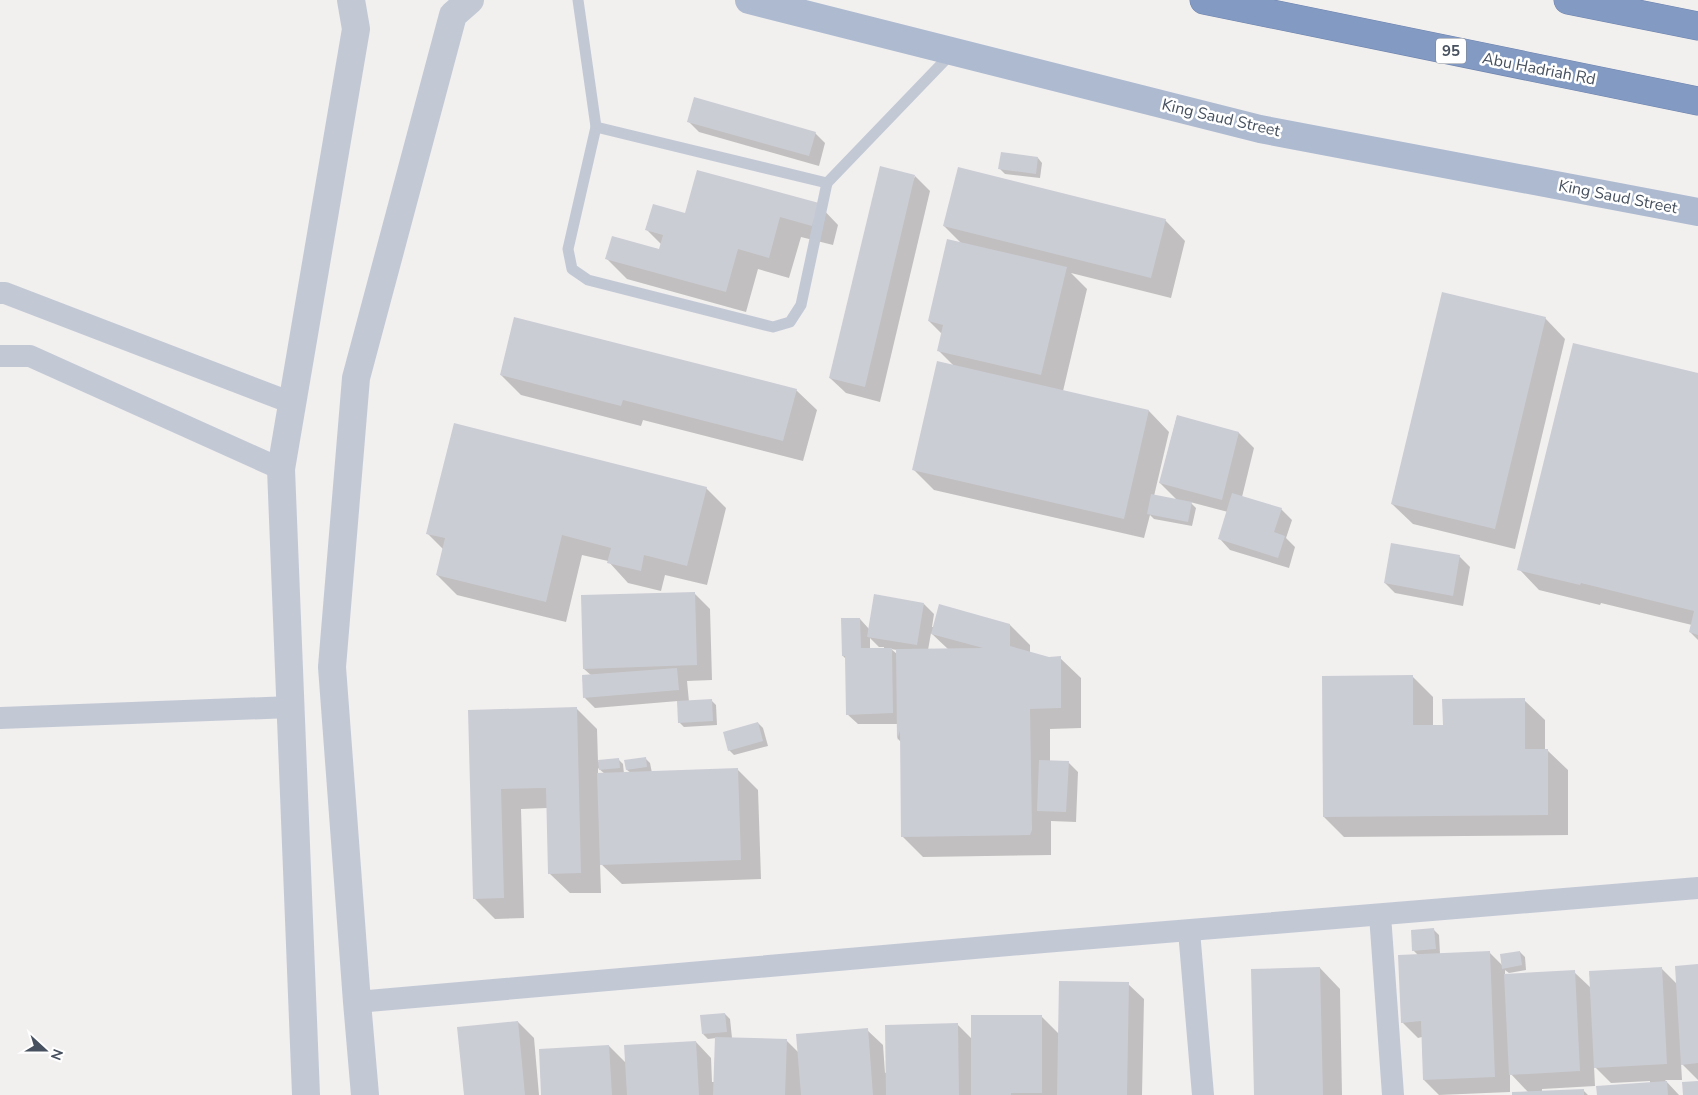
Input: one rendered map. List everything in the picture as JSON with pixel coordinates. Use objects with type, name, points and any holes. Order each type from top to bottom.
[{"type":"highway","name":"Abu Hadriah Rd","points":[[1204,0],[1698,101]]},
{"type":"highway","points":[[1568,0],[1698,26]]},
{"type":"main road","name":"King Saud Street","points":[[749,0],[1260,129],[1698,212]]},
{"type":"street","points":[[306,1095],[281,469],[356,29],[351,0]]},
{"type":"street","points":[[366,1095],[356,1002],[332,667],[356,378],[453,15],[470,0]]},
{"type":"street","points":[[0,293],[292,403]]},
{"type":"street","points":[[0,356],[30,356],[281,469]]},
{"type":"street","points":[[0,718],[291,707]]},
{"type":"street","points":[[356,1002],[1698,888]]},
{"type":"street","points":[[1380,915],[1393,1095]]},
{"type":"street","points":[[1190,931],[1203,1095]]},
{"type":"lane","points":[[578,0],[596,127],[568,249],[572,269],[588,280],[773,327],[790,322],[800,305],[827,183],[953,52]]},
{"type":"lane","points":[[596,127],[827,183]]},
{"type":"building","points":[[694,97],[816,132],[809,156],[687,122]]},
{"type":"building","points":[[1001,152],[1038,157],[1036,174],[998,169]]},
{"type":"building","points":[[880,166],[915,175],[865,387],[829,378]]},
{"type":"building","points":[[958,167],[1166,219],[1151,278],[943,226]]},
{"type":"building","points":[[697,170],[819,203],[812,226],[780,217],[769,258],[738,249],[726,292],[605,259],[612,236],[659,249],[663,235],[645,230],[653,204],[685,213]]},
{"type":"building","points":[[947,239],[1067,267],[1041,375],[937,351],[943,325],[928,321]]},
{"type":"building","points":[[1442,292],[1546,317],[1495,529],[1391,504]]},
{"type":"building","points":[[514,317],[797,389],[783,441],[623,400],[621,406],[500,375]]},
{"type":"building","points":[[1573,343],[1698,373],[1698,635],[1689,632],[1694,611],[1581,583],[1580,585],[1517,570]]},
{"type":"building","points":[[937,361],[1149,410],[1124,519],[912,470]]},
{"type":"building","points":[[1177,415],[1239,432],[1222,500],[1159,483]]},
{"type":"building","points":[[454,423],[707,487],[687,566],[644,555],[641,571],[607,563],[611,548],[562,535],[546,602],[436,575],[445,538],[426,534]]},
{"type":"building","points":[[1232,493],[1282,508],[1274,532],[1285,536],[1278,558],[1218,539]]},
{"type":"building","points":[[1151,494],[1192,502],[1188,522],[1147,514]]},
{"type":"building","points":[[1391,543],[1460,555],[1453,596],[1384,583]]},
{"type":"building","points":[[695,592],[697,665],[583,669],[581,595]]},
{"type":"building","points":[[874,594],[924,603],[917,645],[867,637]]},
{"type":"building","points":[[939,604],[1010,624],[1010,646],[1049,657],[1061,656],[1061,708],[1030,709],[1032,830],[1030,835],[901,837],[900,731],[897,740],[896,649],[983,648],[931,634]]},
{"type":"building","points":[[841,618],[860,618],[861,648],[892,648],[893,713],[846,715],[845,656],[842,656]]},
{"type":"building","points":[[677,668],[679,690],[583,698],[582,675]]},
{"type":"building","points":[[1413,675],[1413,725],[1443,725],[1442,699],[1525,698],[1525,749],[1548,749],[1548,815],[1323,817],[1322,676]]},
{"type":"building","points":[[712,699],[713,721],[678,723],[677,701]]},
{"type":"building","points":[[577,707],[581,873],[548,874],[546,788],[501,789],[504,898],[473,899],[468,710]]},
{"type":"building","points":[[758,722],[763,741],[728,751],[723,732]]},
{"type":"building","points":[[646,757],[647,767],[626,770],[624,760]]},
{"type":"building","points":[[619,758],[620,768],[599,770],[598,760]]},
{"type":"building","points":[[1039,760],[1069,761],[1066,812],[1037,811]]},
{"type":"building","points":[[738,768],[741,860],[600,865],[597,773]]},
{"type":"building","points":[[1434,928],[1436,949],[1412,951],[1411,930]]},
{"type":"building","points":[[1490,951],[1495,1077],[1423,1080],[1421,1021],[1401,1023],[1398,955]]},
{"type":"building","points":[[1520,951],[1522,965],[1502,969],[1500,954]]},
{"type":"building","points":[[1698,964],[1698,1063],[1681,1065],[1675,966]]},
{"type":"building","points":[[1320,967],[1323,1095],[1254,1095],[1251,969]]},
{"type":"building","points":[[1662,967],[1667,1064],[1594,1068],[1589,971]]},
{"type":"building","points":[[1575,970],[1580,1071],[1509,1075],[1504,974]]},
{"type":"building","points":[[1059,981],[1129,982],[1127,1095],[1057,1095]]},
{"type":"building","points":[[725,1013],[727,1032],[702,1034],[700,1015]]},
{"type":"building","points":[[971,1015],[1042,1015],[1042,1093],[971,1095]]},
{"type":"building","points":[[518,1021],[525,1095],[464,1095],[457,1027]]},
{"type":"building","points":[[958,1023],[959,1095],[886,1095],[885,1025]]},
{"type":"building","points":[[868,1028],[873,1095],[801,1095],[796,1034]]},
{"type":"building","points":[[715,1037],[787,1039],[785,1095],[713,1095]]},
{"type":"building","points":[[696,1041],[699,1095],[627,1095],[624,1045]]},
{"type":"building","points":[[609,1045],[612,1095],[541,1095],[539,1049]]},
{"type":"building","points":[[1667,1081],[1668,1095],[1597,1095],[1596,1086]]},
{"type":"building","points":[[1698,1081],[1698,1095],[1683,1095],[1682,1082]]},
{"type":"building","points":[[1584,1089],[1584,1095],[1512,1095],[1512,1092]]}]
